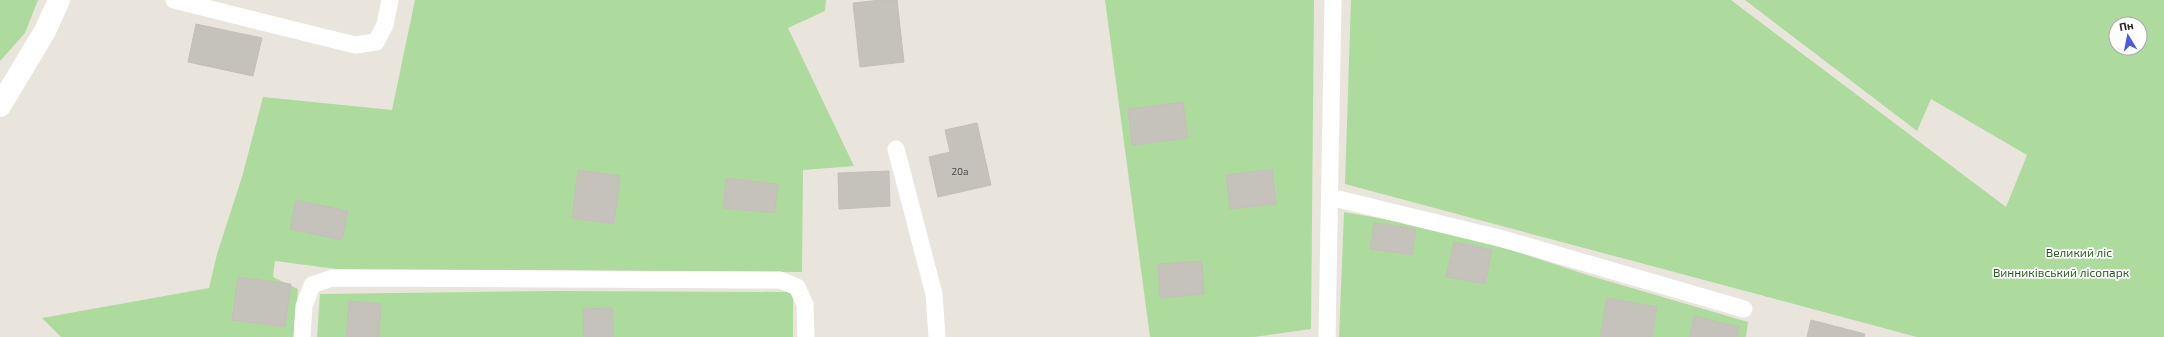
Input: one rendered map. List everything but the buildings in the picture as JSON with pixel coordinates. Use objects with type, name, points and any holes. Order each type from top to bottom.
[{"type":"street","points":[[0,104],[45,31],[59,0]]},
{"type":"lane","points":[[174,0],[355,45],[376,42],[386,25],[390,0]]},
{"type":"lane","points":[[1327,337],[1333,0]]},
{"type":"lane","points":[[896,149],[934,294],[937,337]]},
{"type":"lane","points":[[1330,196],[1503,239],[1744,309]]},
{"type":"lane","points":[[302,337],[304,306],[312,285],[332,278],[780,280],[796,287],[805,304],[806,337]]},
{"type":"green space","points":[[0,0],[38,0],[25,33],[0,61]]},
{"type":"green space","points":[[415,0],[826,0],[825,11],[788,28],[854,166],[803,170],[802,272],[337,269],[275,261],[273,277],[298,289],[294,337],[61,337],[42,318],[209,288],[217,254],[242,177],[263,97],[392,110]]},
{"type":"green space","points":[[1105,0],[1314,0],[1311,329],[1254,337],[1150,337]]},
{"type":"green space","points":[[1351,0],[1731,0],[2006,207],[2027,155],[1931,99],[1917,131],[1745,0],[2164,0],[2164,337],[1917,337],[1345,184]]},
{"type":"green space","points":[[1344,212],[1418,225],[1500,246],[1584,274],[1748,322],[1746,337],[1339,337]]},
{"type":"green space","points":[[554,291],[793,292],[793,337],[317,337],[320,294]]},
{"type":"park label","name":"Великий ліс","points":[[2079,252]]},
{"type":"park label","name":"Винниківський лісопарк","points":[[2061,272]]}]
